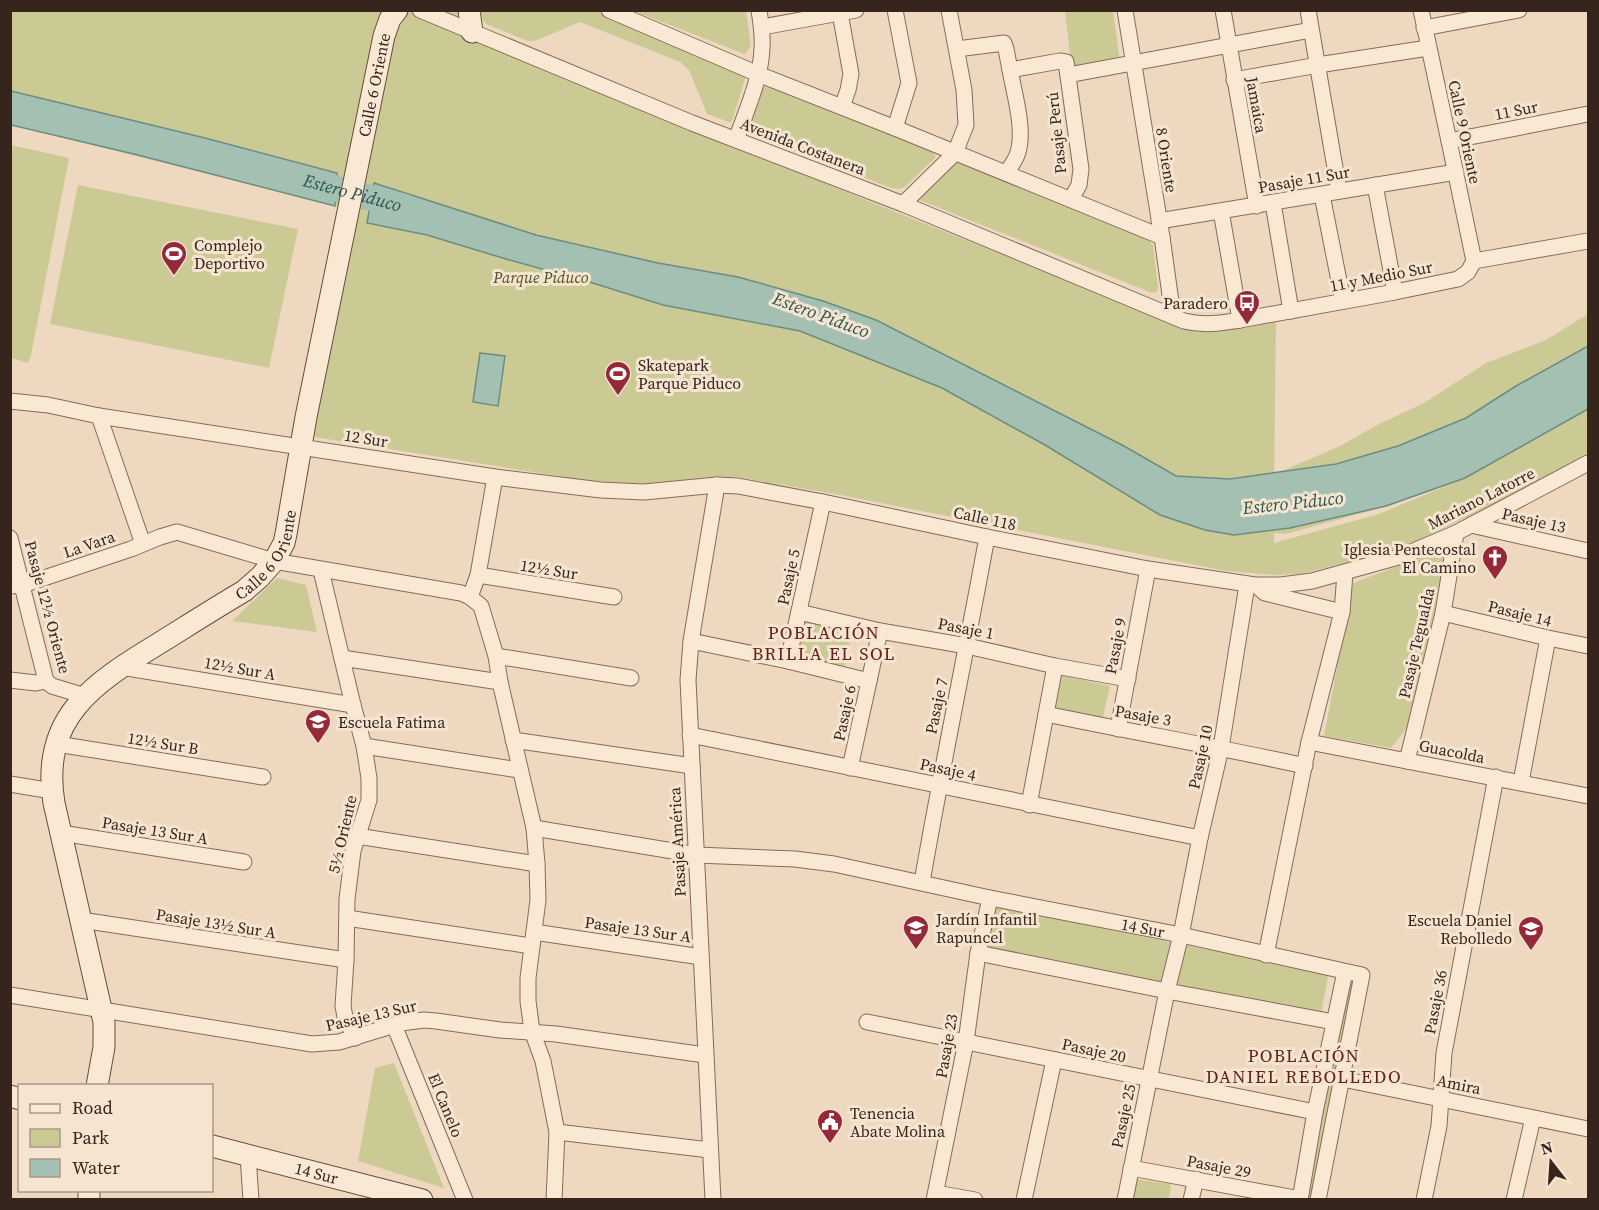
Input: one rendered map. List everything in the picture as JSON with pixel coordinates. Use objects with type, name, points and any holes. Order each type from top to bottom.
[{"type":"main road","name":"Calle 6 Oriente","points":[[97,1084],[104,1047],[104,1022],[52,791],[52,773],[57,744],[67,720],[85,696],[100,682],[244,591],[274,561],[284,543],[306,417],[384,36],[390,19],[397,10]]},
{"type":"main road","points":[[469,10],[472,32]]},
{"type":"main road","name":"14 Sur","points":[[213,1146],[422,1200]]},
{"type":"street","name":"Avenida Costanera","points":[[420,10],[736,140],[903,204],[1173,316]]},
{"type":"street","points":[[609,10],[758,74],[1071,200],[1160,229]]},
{"type":"street","points":[[736,140],[758,74],[762,50],[759,10]]},
{"type":"street","points":[[762,27],[817,14],[856,10]]},
{"type":"street","points":[[903,204],[955,153],[966,124],[964,90],[950,10]]},
{"type":"street","name":"8 Oriente","points":[[1125,10],[1173,316]]},
{"type":"street","name":"Jamaica","points":[[1223,10],[1257,206]]},
{"type":"street","points":[[1308,10],[1339,191]]},
{"type":"street","name":"Calle 9 Oriente","points":[[1421,10],[1474,261]]},
{"type":"street","points":[[1425,28],[1519,10]]},
{"type":"street","points":[[895,128],[909,83],[897,11]]},
{"type":"street","points":[[840,13],[851,74],[842,107]]},
{"type":"street","points":[[1010,70],[1060,61],[1067,68],[1134,63],[1311,30]]},
{"type":"street","points":[[957,49],[1004,43],[1020,137],[1019,150],[1006,173]]},
{"type":"street","points":[[1234,80],[1428,48]]},
{"type":"street","name":"Pasaje Perú","points":[[1067,68],[1081,169],[1078,185],[1071,200]]},
{"type":"street","name":"11 Sur","points":[[1449,141],[1588,114]]},
{"type":"street","name":"Pasaje 11 Sur","points":[[1160,229],[1221,211],[1456,172]]},
{"type":"street","points":[[1375,185],[1395,292]]},
{"type":"street","points":[[1322,195],[1343,302]]},
{"type":"street","points":[[1273,203],[1290,311]]},
{"type":"street","points":[[1221,211],[1240,320]]},
{"type":"street","points":[[1474,261],[1588,240]]},
{"type":"street","name":"11 y Medio Sur","points":[[1173,316],[1195,324],[1204,324],[1343,302],[1458,279],[1468,272],[1474,261]]},
{"type":"street","name":"12 Sur","points":[[10,402],[48,405],[99,416],[495,477],[600,490],[644,492],[717,485]]},
{"type":"street","points":[[99,416],[143,544]]},
{"type":"street","name":"Mariano Latorre","points":[[1251,585],[1281,585],[1312,581],[1402,556],[1472,525],[1588,463]]},
{"type":"street","points":[[495,477],[478,575],[470,597],[481,606],[495,656],[519,770],[534,828],[538,900],[527,989],[528,1012],[543,1061],[557,1132],[554,1200]]},
{"type":"street","name":"Calle 118","points":[[717,485],[738,486],[823,502],[1148,569],[1251,585],[1265,593],[1342,612]]},
{"type":"street","name":"Pasaje América","points":[[713,1200],[688,680],[691,641],[717,485]]},
{"type":"street","name":"Pasaje 5","points":[[788,660],[823,502]]},
{"type":"street","name":"Pasaje 13","points":[[1472,525],[1588,551]]},
{"type":"street","name":"La Vara","points":[[17,585],[177,532],[274,561],[446,590],[470,597]]},
{"type":"street","name":"Pasaje Tegualda","points":[[1407,761],[1443,613],[1456,532]]},
{"type":"street","name":"Pasaje 12½ Oriente","points":[[10,537],[17,585],[46,681],[52,686],[85,696]]},
{"type":"street","name":"Pasaje 7","points":[[922,882],[938,786],[987,537]]},
{"type":"street","name":"Pasaje 9","points":[[1118,729],[1148,569]]},
{"type":"street","name":"5½ Oriente","points":[[321,570],[364,746],[370,789],[351,863],[347,899],[343,1005],[345,1017],[355,1038]]},
{"type":"street","points":[[1266,955],[1309,742],[1342,612],[1345,573]]},
{"type":"street","name":"12½ Sur","points":[[478,575],[614,597]]},
{"type":"street","name":"Pasaje 10","points":[[1181,935],[1221,748],[1251,585]]},
{"type":"street","name":"Pasaje 1","points":[[799,612],[880,631],[967,646],[1055,666],[1128,679]]},
{"type":"street","name":"Pasaje 14","points":[[1443,613],[1588,646]]},
{"type":"street","name":"Pasaje 6","points":[[850,768],[880,631]]},
{"type":"street","points":[[1521,782],[1548,638]]},
{"type":"street","points":[[691,641],[788,660],[869,681]]},
{"type":"street","points":[[495,656],[631,678]]},
{"type":"street","points":[[342,658],[500,682]]},
{"type":"street","points":[[1029,804],[1055,666]]},
{"type":"street","name":"12½ Sur A","points":[[121,667],[353,705]]},
{"type":"street","points":[[10,680],[36,683],[46,681]]},
{"type":"street","name":"Pasaje 3","points":[[1046,714],[1305,766]]},
{"type":"street","name":"Pasaje 4","points":[[690,735],[1200,838]]},
{"type":"street","points":[[513,740],[692,766]]},
{"type":"street","name":"Guacolda","points":[[1309,742],[1588,796]]},
{"type":"street","name":"12½ Sur B","points":[[57,744],[263,777]]},
{"type":"street","points":[[364,746],[519,770]]},
{"type":"street","name":"Pasaje 36","points":[[1424,1200],[1439,1126],[1444,1053],[1496,777]]},
{"type":"street","points":[[10,784],[52,791]]},
{"type":"street","name":"14 Sur","points":[[534,828],[697,855],[795,859],[834,864],[1181,935],[1362,975],[1342,1079]]},
{"type":"street","name":"Pasaje 13 Sur A","points":[[61,833],[244,862]]},
{"type":"street","points":[[357,836],[537,864]]},
{"type":"street","name":"Pasaje 23","points":[[935,1196],[966,1042],[978,953],[990,897]]},
{"type":"street","name":"Pasaje 13 Sur A","points":[[347,918],[701,957]]},
{"type":"street","name":"Pasaje 13½ Sur A","points":[[81,920],[346,960]]},
{"type":"street","name":"Pasaje 25","points":[[1125,1200],[1167,991],[1181,935]]},
{"type":"street","points":[[978,953],[1334,1022]]},
{"type":"street","points":[[1300,1199],[1315,1112],[1345,972]]},
{"type":"street","name":"Pasaje 13 Sur","points":[[10,995],[312,1044],[330,1044],[412,1021],[436,1021],[500,1030],[532,1031],[705,1055]]},
{"type":"street","name":"Pasaje 20","points":[[867,1022],[1315,1112]]},
{"type":"street","name":"El Canelo","points":[[394,1025],[465,1200]]},
{"type":"street","points":[[1024,1200],[1054,1060]]},
{"type":"street","name":"Amira","points":[[1323,1075],[1588,1129]]},
{"type":"street","points":[[1318,1200],[1342,1079]]},
{"type":"street","points":[[1514,1200],[1533,1118]]},
{"type":"street","points":[[557,1132],[710,1150]]},
{"type":"street","points":[[248,1155],[251,1200]]},
{"type":"street","name":"Pasaje 29","points":[[1131,1168],[1300,1199]]},
{"type":"street","points":[[1191,1200],[1196,1179]]},
{"type":"street","points":[[935,1196],[975,1200]]},
{"type":"green space","name":"Parque Piduco","points":[[11,11],[466,11],[473,39],[1186,328],[1220,330],[1276,320],[1274,491],[1485,462],[1392,505],[1285,534],[1274,533],[1274,543],[1379,514],[1465,478],[1588,409],[1588,454],[1492,505],[1403,548],[1301,574],[1274,575],[1226,571],[738,477],[707,477],[650,484],[589,481],[314,437],[356,211],[11,125]]},
{"type":"green space","points":[[480,11],[597,11],[748,69],[733,118],[729,122],[707,114],[689,70],[680,62],[580,22],[535,41],[528,41],[486,24]]},
{"type":"green space","points":[[634,11],[746,11],[751,45],[744,54]]},
{"type":"green space","points":[[1065,11],[1113,11],[1120,61],[1072,71]]},
{"type":"green space","points":[[766,86],[931,151],[935,158],[905,187],[891,188],[754,135],[749,126],[761,89]]},
{"type":"green space","points":[[11,145],[69,158],[28,363],[11,358]]},
{"type":"green space","points":[[959,161],[1147,239],[1153,245],[1157,292],[1152,293],[917,199]]},
{"type":"green space","name":"Complejo Deportivo","points":[[78,185],[298,229],[269,368],[50,324]]},
{"type":"green space","points":[[1588,314],[1588,346],[1516,386],[1466,418],[1398,446],[1336,464],[1282,471],[1340,446],[1379,424],[1424,403],[1486,363],[1546,340]]},
{"type":"green space","points":[[1451,546],[1408,726],[1391,748],[1324,736],[1353,583]]},
{"type":"green space","points":[[277,578],[306,585],[317,632],[232,621]]},
{"type":"green space","points":[[798,619],[852,631],[845,666],[790,654]]},
{"type":"green space","points":[[1056,674],[1110,686],[1102,721],[1048,709]]},
{"type":"green space","points":[[989,905],[1328,976],[1321,1015],[980,947]]},
{"type":"green space","points":[[1341,973],[1357,976],[1312,1199],[1296,1200]]},
{"type":"green space","points":[[394,1063],[444,1188],[358,1161],[375,1068]]},
{"type":"green space","points":[[1133,1179],[1171,1184],[1169,1199],[1130,1200]]},
{"type":"water","points":[[11,91],[337,173],[335,206],[11,125]]},
{"type":"water","points":[[374,183],[536,235],[658,263],[738,277],[823,301],[876,320],[1124,446],[1176,476],[1230,479],[1336,464],[1398,446],[1466,418],[1516,386],[1588,346],[1588,409],[1465,478],[1386,506],[1290,528],[1234,535],[1205,530],[1160,515],[1045,445],[942,388],[800,331],[663,305],[427,235],[367,223]]},
{"type":"water","points":[[480,353],[505,356],[498,406],[473,402]]},
{"type":"waterway","name":"Estero Piduco","points":[[304,180],[405,207]]},
{"type":"place","name":"Complejo Deportivo","points":[[174,277]]},
{"type":"place","name":"Paradero","points":[[1247,326]]},
{"type":"place","name":"Skatepark Parque Piduco","points":[[618,397]]},
{"type":"place","name":"Iglesia Pentecostal El Camino","points":[[1495,581]]},
{"type":"place","name":"Escuela Fatima","points":[[318,745]]},
{"type":"place","name":"Jardín Infantil Rapuncel","points":[[916,951]]},
{"type":"place","name":"Escuela Daniel Rebolledo","points":[[1531,952]]},
{"type":"place","name":"Tenencia Abate Molina","points":[[830,1145]]},
{"type":"district","name":"POBLACIÓN BRILLA EL SOL","points":[[824,643]]},
{"type":"district","name":"POBLACIÓN DANIEL REBOLLEDO","points":[[1304,1066]]}]
